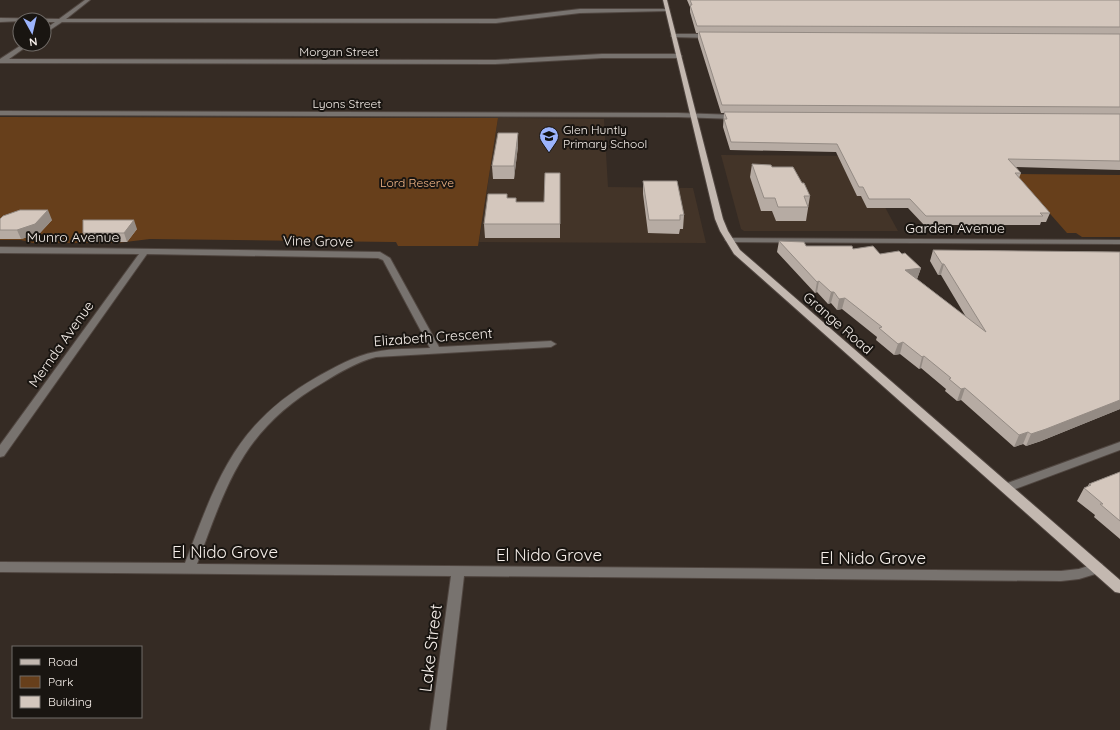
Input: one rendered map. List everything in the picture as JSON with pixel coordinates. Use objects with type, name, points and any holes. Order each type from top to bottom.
[{"type":"main road","name":"Grange Road","points":[[665,0],[719,219],[732,244],[760,273],[1120,588]]},
{"type":"street","points":[[52,26],[88,0]]},
{"type":"street","points":[[0,20],[496,21],[580,11],[667,10]]},
{"type":"street","points":[[674,36],[716,36]]},
{"type":"street","points":[[1,62],[15,52]]},
{"type":"street","name":"Morgan Street","points":[[1,62],[502,62],[602,56],[679,56]]},
{"type":"street","name":"Lyons Street","points":[[0,113],[747,117]]},
{"type":"street","name":"Garden Avenue","points":[[732,244],[790,241],[1120,242]]},
{"type":"street","name":"Munro Avenue","points":[[0,250],[145,252]]},
{"type":"street","name":"Vine Grove","points":[[145,252],[380,255],[386,258],[436,350]]},
{"type":"street","name":"Mernda Avenue","points":[[0,453],[145,252]]},
{"type":"street","name":"Elizabeth Crescent","points":[[189,569],[219,493],[241,450],[252,435],[278,409],[302,390],[360,358],[384,353],[551,344]]},
{"type":"street","points":[[1006,488],[1120,446]]},
{"type":"street","name":"El Nido Grove","points":[[0,567],[1061,576],[1079,574],[1097,568]]},
{"type":"street","name":"Lake Street","points":[[438,730],[458,571]]},
{"type":"shaded area","name":"Glen Huntly Primary School","points":[[498,118],[604,119],[608,187],[693,188],[706,243],[479,242]]},
{"type":"shaded area","points":[[721,155],[857,156],[898,231],[744,231],[741,229]]},
{"type":"green space","name":"Lord Reserve","points":[[0,117],[498,118],[478,246],[398,246],[396,242],[150,239],[117,243],[33,243],[21,240],[0,240]]},
{"type":"green space","points":[[1015,174],[1120,175],[1120,237],[1082,237],[1076,233],[1067,233]]},
{"type":"building","points":[[690,0],[1120,0],[1120,27],[697,26],[690,5],[692,5]]},
{"type":"building","points":[[699,32],[1120,34],[1120,107],[722,105]]},
{"type":"building","points":[[724,112],[1120,114],[1120,161],[1008,159],[1021,173],[1015,173],[1050,213],[1040,213],[1043,216],[926,216],[910,199],[869,199],[863,187],[859,187],[837,144],[731,142],[724,119],[727,119]]},
{"type":"building","points":[[498,133],[518,133],[514,166],[492,166]]},
{"type":"building","points":[[752,164],[771,165],[772,167],[793,167],[802,183],[804,183],[810,196],[804,196],[808,207],[778,207],[775,198],[764,198]]},
{"type":"building","points":[[545,173],[560,173],[560,224],[484,224],[488,194],[507,194],[507,198],[516,198],[516,202],[544,202]]},
{"type":"building","points":[[643,181],[677,181],[684,215],[680,215],[680,220],[649,220]]},
{"type":"building","points":[[20,210],[48,210],[35,224],[17,230],[0,230],[0,219],[3,216]]},
{"type":"building","points":[[83,220],[134,220],[124,233],[83,233]]},
{"type":"building","points":[[779,241],[804,242],[806,246],[852,246],[853,249],[873,246],[880,254],[899,251],[902,254],[905,253],[921,268],[905,270],[986,332],[944,264],[942,264],[933,250],[1120,252],[1120,400],[1046,429],[1031,434],[1028,432],[1019,435],[965,388],[961,389],[949,379],[951,378],[924,356],[922,357],[903,342],[898,344],[879,328],[882,327],[845,298],[839,299],[834,292],[831,292],[819,281],[817,282]]},
{"type":"building","points":[[1120,472],[1120,521],[1084,488],[1091,485],[1089,484]]},
{"type":"place","name":"Glen Huntly Primary School","points":[[549,153]]}]
